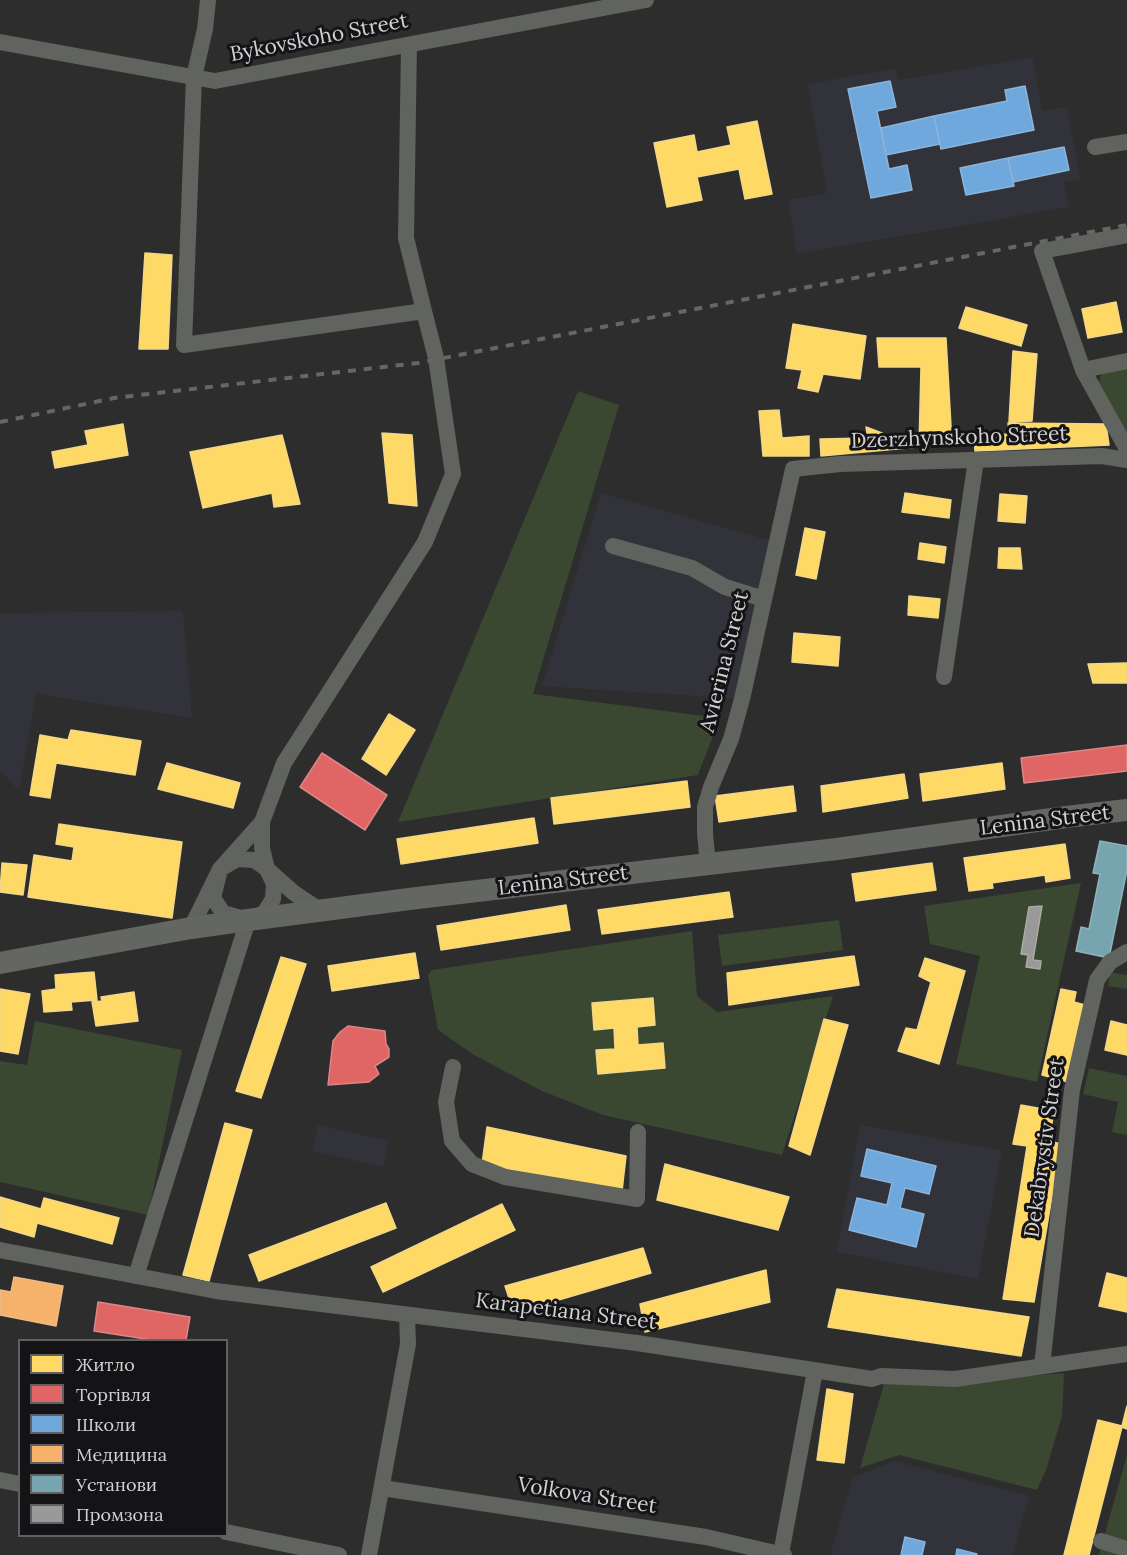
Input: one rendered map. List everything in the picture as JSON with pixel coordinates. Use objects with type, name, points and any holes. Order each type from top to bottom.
[{"type":"main road","name":"Lenina Street","points":[[0,963],[191,928],[248,920],[708,865],[1127,810]]},
{"type":"street","points":[[208,0],[205,29],[194,77],[184,345],[424,311]]},
{"type":"street","name":"Bykovskoho Street","points":[[0,42],[215,81],[646,0]]},
{"type":"street","points":[[321,911],[294,893],[267,869],[254,860],[237,859],[219,869],[213,897],[223,913],[248,920],[264,913],[273,899],[274,884],[267,869],[262,848],[262,822],[284,763],[424,542],[453,474],[436,358],[406,238],[409,45]]},
{"type":"street","points":[[1095,147],[1127,142]]},
{"type":"street","points":[[1127,235],[1042,251],[1083,370],[1127,449]]},
{"type":"street","points":[[1083,370],[1127,361]]},
{"type":"street","name":"Dzerzhynskoho Street","points":[[793,470],[840,464],[1102,456],[1127,460]]},
{"type":"street","points":[[944,677],[976,460]]},
{"type":"street","name":"Avierina Street","points":[[708,865],[705,807],[731,739],[742,699],[793,470]]},
{"type":"street","points":[[613,546],[692,568],[725,587],[764,599]]},
{"type":"street","points":[[191,928],[219,869],[262,822]]},
{"type":"street","points":[[136,1276],[248,920]]},
{"type":"street","name":"Dekabrystiv Street","points":[[1042,1366],[1071,1090],[1097,980],[1110,962],[1127,952]]},
{"type":"street","points":[[453,1067],[446,1102],[452,1141],[472,1164],[505,1177],[637,1199],[638,1132]]},
{"type":"street","name":"Karapetiana Street","points":[[0,1250],[216,1291],[636,1343],[872,1380],[880,1376],[955,1378],[1127,1354]]},
{"type":"street","points":[[369,1555],[408,1344],[407,1315]]},
{"type":"street","points":[[782,1555],[815,1371]]},
{"type":"street","points":[[0,1480],[18,1484]]},
{"type":"street","name":"Volkova Street","points":[[382,1488],[706,1537],[782,1555]]},
{"type":"street","points":[[228,1532],[339,1555]]},
{"type":"street","points":[[1101,1541],[1127,1549]]},
{"type":"shaded area","points":[[1033,57],[1042,111],[1067,107],[1080,179],[1064,182],[1069,207],[797,254],[788,200],[827,193],[808,84],[895,69],[898,80]]},
{"type":"shaded area","points":[[601,493],[775,542],[742,699],[542,686]]},
{"type":"shaded area","points":[[183,611],[192,718],[36,694],[19,791],[0,770],[0,613]]},
{"type":"shaded area","points":[[318,1125],[389,1141],[383,1167],[312,1151]]},
{"type":"shaded area","points":[[860,1125],[1002,1150],[978,1279],[837,1252]]},
{"type":"shaded area","points":[[895,1461],[1029,1496],[1013,1555],[830,1555],[853,1477]]},
{"type":"green space","points":[[1127,366],[1127,440],[1098,383],[1103,371]]},
{"type":"green space","points":[[578,391],[619,405],[533,694],[720,718],[698,775],[398,822]]},
{"type":"green space","points":[[1081,883],[1037,1082],[956,1064],[980,956],[930,944],[924,906]]},
{"type":"green space","points":[[839,920],[843,950],[722,966],[718,935]]},
{"type":"green space","points":[[692,931],[697,996],[717,1012],[833,996],[782,1155],[603,1115],[542,1091],[474,1055],[438,1030],[428,975],[432,970]]},
{"type":"green space","points":[[1110,972],[1127,975],[1127,989],[1108,986]]},
{"type":"green space","points":[[35,1021],[182,1050],[148,1215],[0,1182],[0,1061],[27,1065]]},
{"type":"green space","points":[[1089,1068],[1127,1076],[1127,1135],[1112,1132],[1118,1102],[1083,1094]]},
{"type":"green space","points":[[1064,1373],[1062,1416],[1046,1470],[1037,1490],[899,1455],[860,1468],[884,1384],[981,1380]]},
{"type":"green space","points":[[1127,1455],[1127,1555],[1099,1555]]},
{"type":"building: Житло","points":[[757,121],[772,194],[745,199],[739,169],[697,177],[702,200],[667,207],[654,143],[694,135],[697,152],[731,145],[727,127]]},
{"type":"building: Житло","points":[[145,253],[172,255],[168,349],[139,349]]},
{"type":"building: Житло","points":[[1116,302],[1122,332],[1088,338],[1082,309]]},
{"type":"building: Житло","points":[[966,307],[1027,325],[1021,346],[959,328]]},
{"type":"building: Житло","points":[[793,324],[866,336],[860,379],[823,374],[818,392],[798,388],[802,370],[786,368]]},
{"type":"building: Житло","points":[[877,338],[946,338],[952,444],[919,447],[921,367],[879,367]]},
{"type":"building: Житло","points":[[1013,351],[1037,354],[1032,421],[1009,422]]},
{"type":"building: Житло","points":[[779,410],[782,438],[809,436],[809,456],[763,456],[759,411]]},
{"type":"building: Житло","points":[[1008,423],[1106,424],[1109,445],[975,451],[974,436],[1009,434]]},
{"type":"building: Житло","points":[[123,424],[128,455],[55,468],[52,452],[88,445],[85,431]]},
{"type":"building: Житло","points":[[866,427],[919,447],[821,456],[820,439],[868,438]]},
{"type":"building: Житло","points":[[382,433],[412,435],[417,506],[389,503]]},
{"type":"building: Житло","points":[[282,435],[300,504],[274,507],[272,493],[203,508],[190,452]]},
{"type":"building: Житло","points":[[905,493],[951,500],[949,518],[902,512]]},
{"type":"building: Житло","points":[[1000,494],[1027,496],[1025,523],[998,521]]},
{"type":"building: Житло","points":[[805,528],[825,532],[816,579],[796,575]]},
{"type":"building: Житло","points":[[920,543],[946,547],[944,563],[918,559]]},
{"type":"building: Житло","points":[[999,548],[1020,548],[1022,569],[998,568]]},
{"type":"building: Житло","points":[[909,596],[940,599],[938,618],[908,615]]},
{"type":"building: Житло","points":[[794,633],[840,637],[838,666],[792,662]]},
{"type":"building: Житло","points":[[1127,663],[1127,683],[1093,683],[1088,664]]},
{"type":"building: Житло","points":[[389,714],[415,730],[386,775],[362,759]]},
{"type":"building: Житло","points":[[71,730],[141,741],[135,775],[56,763],[50,798],[30,795],[40,735],[68,740]]},
{"type":"building: Житло","points":[[167,763],[240,783],[233,808],[158,789]]},
{"type":"building: Житло","points":[[1002,763],[1005,789],[923,801],[920,774]]},
{"type":"building: Житло","points":[[904,774],[908,798],[823,812],[821,786]]},
{"type":"building: Житло","points":[[687,781],[690,807],[554,824],[551,798]]},
{"type":"building: Житло","points":[[793,786],[796,811],[719,822],[715,796]]},
{"type":"building: Житло","points":[[534,818],[538,843],[401,864],[397,839]]},
{"type":"building: Житло","points":[[59,824],[182,842],[172,918],[28,897],[34,855],[72,861],[74,847],[56,844]]},
{"type":"building: Житло","points":[[1065,844],[1070,878],[1046,882],[1045,875],[992,883],[993,888],[969,891],[964,858]]},
{"type":"building: Житло","points":[[2,863],[27,865],[23,895],[0,892]]},
{"type":"building: Житло","points":[[932,863],[936,890],[856,901],[852,874]]},
{"type":"building: Житло","points":[[729,892],[733,917],[602,934],[598,910]]},
{"type":"building: Житло","points":[[566,905],[570,930],[441,950],[437,926]]},
{"type":"building: Житло","points":[[415,953],[419,978],[332,991],[328,966]]},
{"type":"building: Житло","points":[[854,956],[859,985],[729,1005],[727,973]]},
{"type":"building: Житло","points":[[281,957],[306,964],[261,1098],[236,1091]]},
{"type":"building: Житло","points":[[925,958],[965,971],[939,1064],[898,1051],[906,1028],[917,1030],[931,982],[919,976]]},
{"type":"building: Житло","points":[[94,972],[97,1000],[71,1002],[72,1010],[44,1012],[42,991],[56,989],[55,975]]},
{"type":"building: Житло","points":[[0,989],[30,994],[18,1054],[0,1051]]},
{"type":"building: Житло","points":[[1061,989],[1076,992],[1074,1002],[1085,1005],[1068,1082],[1042,1075]]},
{"type":"building: Житло","points":[[134,992],[138,1021],[96,1026],[92,1002],[102,1001],[101,997]]},
{"type":"building: Житло","points":[[653,998],[655,1025],[637,1027],[638,1045],[663,1043],[665,1068],[598,1074],[596,1050],[615,1049],[614,1028],[594,1030],[592,1003]]},
{"type":"building: Житло","points":[[824,1019],[848,1025],[810,1155],[789,1146]]},
{"type":"building: Житло","points":[[1111,1021],[1127,1025],[1127,1055],[1105,1050]]},
{"type":"building: Житло","points":[[1021,1105],[1054,1111],[1049,1141],[1061,1144],[1034,1302],[1003,1299],[1027,1146],[1013,1144]]},
{"type":"building: Житло","points":[[225,1123],[252,1130],[209,1281],[183,1275]]},
{"type":"building: Житло","points":[[487,1127],[626,1156],[622,1191],[482,1164]]},
{"type":"building: Житло","points":[[665,1164],[789,1197],[778,1230],[657,1200]]},
{"type":"building: Житло","points":[[0,1197],[41,1209],[44,1198],[119,1218],[112,1244],[37,1223],[34,1237],[0,1227]]},
{"type":"building: Житло","points":[[386,1203],[396,1228],[259,1281],[249,1255]]},
{"type":"building: Житло","points":[[502,1204],[515,1230],[383,1292],[371,1267]]},
{"type":"building: Житло","points":[[643,1248],[651,1273],[514,1313],[505,1286]]},
{"type":"building: Житло","points":[[766,1270],[770,1302],[645,1332],[640,1304]]},
{"type":"building: Житло","points":[[1107,1273],[1127,1278],[1127,1312],[1099,1306]]},
{"type":"building: Житло","points":[[837,1289],[1029,1317],[1021,1356],[828,1327]]},
{"type":"building: Житло","points":[[827,1389],[853,1394],[844,1463],[817,1460]]},
{"type":"building: Житло","points":[[1127,1406],[1127,1429],[1122,1427],[1089,1555],[1064,1555],[1098,1420],[1122,1426]]},
{"type":"building: Торгівля","points":[[1127,745],[1127,771],[1024,783],[1021,758]]},
{"type":"building: Торгівля","points":[[322,753],[387,795],[365,830],[300,787]]},
{"type":"building: Торгівля","points":[[348,1026],[385,1031],[389,1057],[375,1066],[379,1074],[369,1082],[328,1085],[333,1041]]},
{"type":"building: Торгівля","points":[[98,1302],[190,1317],[186,1339],[146,1339],[94,1331]]},
{"type":"building: Школи","points":[[890,81],[896,107],[877,111],[889,169],[907,165],[912,190],[871,198],[848,89]]},
{"type":"building: Школи","points":[[1025,86],[1034,130],[941,149],[934,116],[1007,101],[1005,90]]},
{"type":"building: Школи","points":[[934,116],[940,144],[886,155],[881,128]]},
{"type":"building: Школи","points":[[1064,147],[1069,170],[1013,182],[1008,158]]},
{"type":"building: Школи","points":[[1008,158],[1014,186],[966,195],[960,168]]},
{"type":"building: Школи","points":[[867,1149],[936,1166],[929,1194],[905,1188],[900,1208],[924,1214],[916,1247],[849,1230],[857,1198],[887,1205],[892,1183],[861,1176]]},
{"type":"building: Школи","points":[[905,1537],[925,1542],[922,1555],[901,1555]]},
{"type":"building: Школи","points":[[957,1549],[977,1554],[956,1555]]},
{"type":"building: Медицина","points":[[14,1277],[63,1286],[56,1326],[0,1315],[0,1290],[11,1292]]},
{"type":"building: Установи","points":[[1100,841],[1127,846],[1127,870],[1109,958],[1076,951],[1081,927],[1089,929],[1100,874],[1093,873]]},
{"type":"building: Промзона","points":[[1042,906],[1033,960],[1041,961],[1040,969],[1026,967],[1028,955],[1021,954],[1029,907]]},
{"type":"railway","points":[[0,422],[114,398],[418,363],[1127,225]]}]
